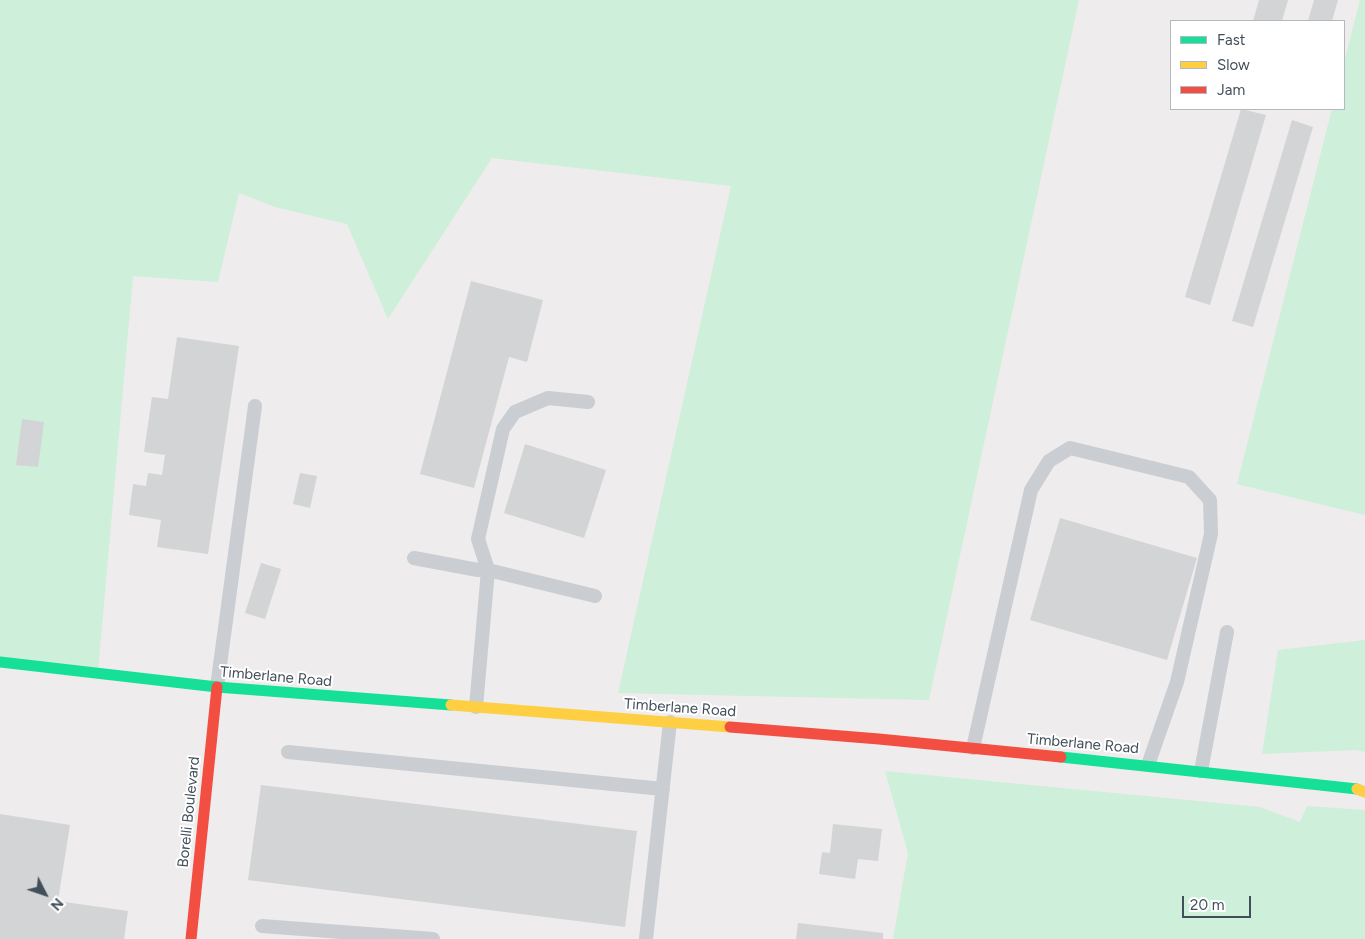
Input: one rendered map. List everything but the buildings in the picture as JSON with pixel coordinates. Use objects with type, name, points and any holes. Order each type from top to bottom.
[{"type":"street","name":"Timberlane Road","points":[[0,662],[217,687],[670,722],[973,748],[1148,765],[1362,790]]},
{"type":"street","name":"Borelli Boulevard","points":[[191,939],[217,687]]},
{"type":"lane","points":[[476,707],[488,570],[478,539],[503,429],[515,412],[548,398],[588,402]]},
{"type":"lane","points":[[217,687],[255,406]]},
{"type":"lane","points":[[973,748],[1031,490],[1048,461],[1070,448],[1189,477],[1210,500],[1211,534],[1177,682],[1148,765]]},
{"type":"lane","points":[[414,558],[478,570],[488,570],[595,596]]},
{"type":"lane","points":[[1201,771],[1227,632]]},
{"type":"lane","points":[[646,939],[670,722]]},
{"type":"lane","points":[[288,752],[663,789]]},
{"type":"lane","points":[[262,926],[433,939]]},
{"type":"green space","points":[[0,0],[1079,0],[929,700],[618,693],[731,186],[492,158],[388,319],[347,224],[275,207],[239,193],[218,282],[133,276],[98,671],[0,661]]},
{"type":"green space","points":[[1360,0],[1365,0],[1365,515],[1237,484],[1332,110],[1345,110],[1345,59]]},
{"type":"green space","points":[[1365,640],[1365,752],[1356,750],[1262,754],[1278,650]]},
{"type":"green space","points":[[885,771],[1260,807],[1300,822],[1307,806],[1365,810],[1365,939],[893,939],[908,853]]},
{"type":"traffic: fast","points":[[0,662],[217,687],[451,705]]},
{"type":"traffic: fast","points":[[1061,757],[1357,789]]},
{"type":"traffic: slow","points":[[451,705],[730,727]]},
{"type":"traffic: slow","points":[[1357,789],[1365,792]]},
{"type":"traffic: jam","points":[[191,939],[217,687]]},
{"type":"traffic: jam","points":[[730,727],[1061,757]]}]
